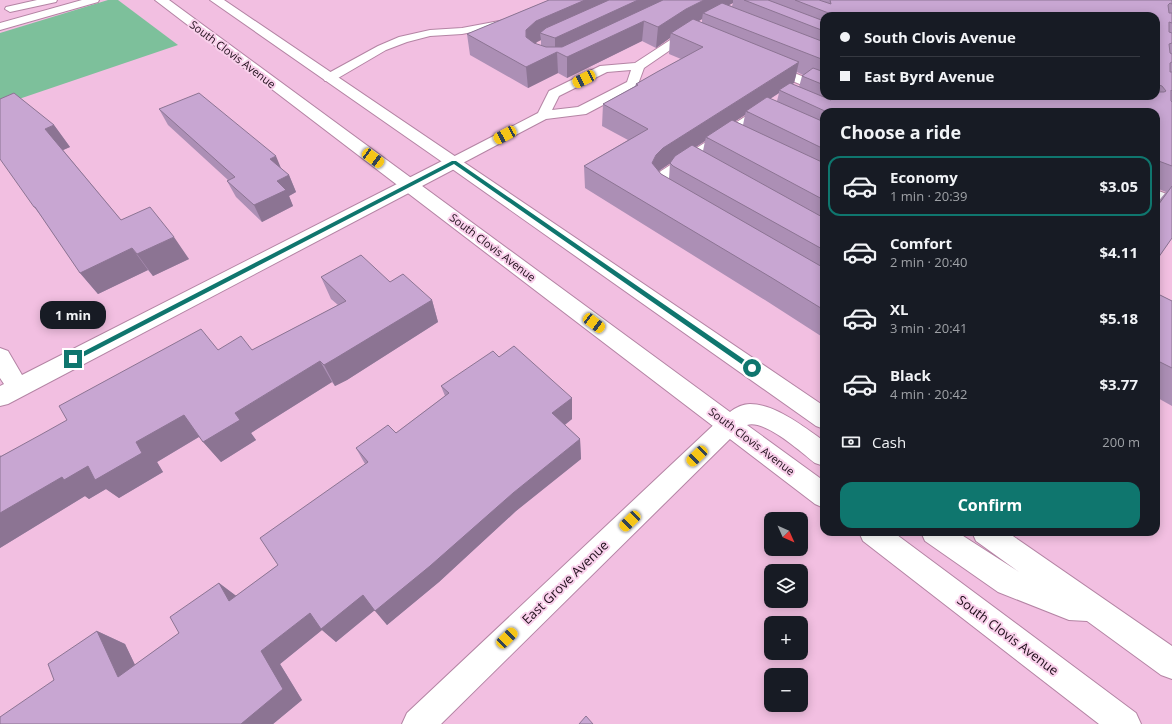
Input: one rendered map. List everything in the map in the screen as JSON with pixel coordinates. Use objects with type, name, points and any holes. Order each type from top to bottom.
[{"type":"main road","name":"South Clovis Avenue","points":[[161,0],[730,424],[820,493]]},
{"type":"main road","points":[[216,0],[454,162],[820,415]]},
{"type":"main road","points":[[0,357],[8,393],[454,162]]},
{"type":"main road","name":"East Grove Avenue","points":[[418,724],[730,424],[743,416],[754,415],[782,425],[820,452]]},
{"type":"main road","name":"South Clovis Avenue","points":[[877,536],[1125,724]]},
{"type":"main road","points":[[940,536],[1008,582],[1069,606],[1094,609]]},
{"type":"main road","points":[[991,536],[1172,664]]},
{"type":"lane","points":[[0,0],[22,21]]},
{"type":"lane","points":[[10,9],[52,0]]},
{"type":"lane","points":[[0,27],[94,0]]},
{"type":"lane","points":[[330,78],[382,48],[403,39],[430,33],[462,31],[514,21],[521,18]]},
{"type":"lane","points":[[543,115],[554,94],[604,70],[638,66],[695,29]]},
{"type":"lane","points":[[758,62],[801,87],[820,89]]},
{"type":"lane","points":[[454,162],[543,115],[581,111],[633,84],[638,66]]},
{"type":"lane","points":[[684,204],[664,192],[658,186],[660,180],[688,159],[778,101]]},
{"type":"lane","points":[[761,112],[775,119]]},
{"type":"lane","points":[[728,134],[742,140]]},
{"type":"lane","points":[[688,159],[702,167]]},
{"type":"lane","points":[[1160,197],[1172,202]]},
{"type":"green space","points":[[108,0],[118,0],[178,45],[13,101],[0,101],[0,33]]},
{"type":"building","points":[[549,0],[585,0],[536,21],[526,30],[526,37],[534,43],[546,47],[562,47],[663,0],[704,0],[686,9],[658,27],[644,21],[567,57],[557,52],[526,67],[467,34]]},
{"type":"building","points":[[609,0],[638,0],[555,38],[540,33],[546,28]]},
{"type":"building","points":[[744,0],[768,0],[820,20],[820,29]]},
{"type":"building","points":[[795,0],[819,0],[831,4],[830,0],[1172,0],[1172,4],[1170,3],[1168,5],[1169,13],[1172,13],[1172,23],[1169,22],[1169,32],[1172,33],[1172,43],[1169,44],[1170,53],[1172,54],[1170,72],[1172,72],[1172,166],[1160,162],[1160,108],[820,109],[779,90],[790,83],[820,95],[820,100],[1160,100],[1160,92],[1166,91],[1160,85],[1160,12],[826,12]]},
{"type":"building","points":[[722,3],[820,40],[820,58],[703,13]]},
{"type":"building","points":[[693,19],[799,62],[663,148],[656,155],[652,163],[661,174],[820,266],[820,308],[584,166],[648,129],[603,104],[703,47],[671,33]]},
{"type":"building","points":[[813,68],[820,71],[820,83],[802,76]]},
{"type":"building","points":[[14,93],[54,125],[45,129],[121,220],[150,207],[174,237],[137,254],[132,248],[80,273],[0,159],[0,99]]},
{"type":"building","points":[[199,93],[276,156],[270,159],[289,175],[277,181],[286,190],[254,205],[227,181],[235,177],[159,109]]},
{"type":"building","points":[[767,97],[820,120],[820,147],[746,111]]},
{"type":"building","points":[[732,120],[820,161],[820,198],[706,137]]},
{"type":"building","points":[[692,145],[820,216],[820,248],[673,166],[670,163],[675,156]]},
{"type":"building","points":[[1172,186],[1172,238],[1160,255],[1160,202]]},
{"type":"building","points":[[361,255],[390,282],[403,274],[432,300],[324,365],[320,361],[235,413],[240,420],[203,442],[184,415],[136,442],[142,453],[95,480],[88,466],[64,480],[62,477],[0,513],[0,457],[67,420],[59,406],[201,329],[218,350],[241,336],[252,350],[346,301],[321,277]]},
{"type":"building","points":[[1160,295],[1172,301],[1172,368],[1160,362]]},
{"type":"building","points":[[514,346],[572,398],[552,413],[580,439],[513,493],[430,566],[375,611],[363,595],[321,629],[310,613],[261,651],[283,689],[241,724],[0,724],[0,717],[54,680],[48,664],[97,631],[118,677],[179,633],[170,617],[219,583],[229,601],[278,565],[260,538],[368,462],[356,448],[388,425],[396,433],[449,393],[441,386],[493,351],[499,357]]},
{"type":"building","points":[[586,716],[593,724],[579,724]]},
{"type":"route","points":[[73,359],[454,162],[752,368]]}]
